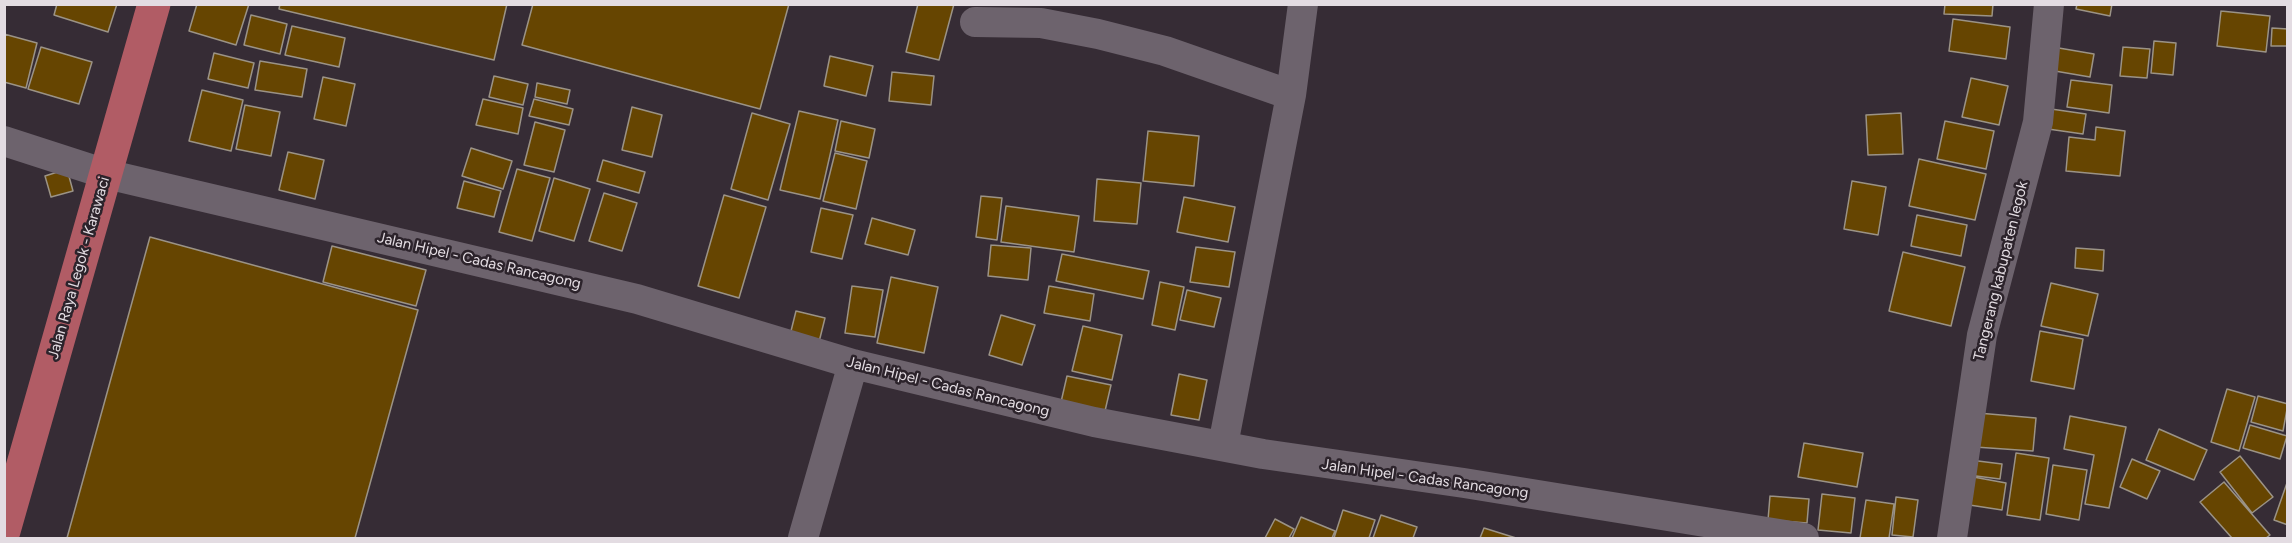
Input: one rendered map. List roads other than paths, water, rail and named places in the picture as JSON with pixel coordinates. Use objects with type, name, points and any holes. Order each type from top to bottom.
[{"type":"main road","name":"Jalan Raya Legok - Karawaci","points":[[4,531],[154,4]]},
{"type":"street","points":[[1223,445],[1291,95],[1303,4]]},
{"type":"street","name":"Tangerang kabupaten legok","points":[[1952,538],[1982,335],[2038,123],[2049,4]]},
{"type":"street","points":[[975,22],[1041,23],[1098,34],[1165,51],[1291,95]]},
{"type":"street","name":"Jalan Hipel - Cadas Rancagong","points":[[4,141],[106,174],[637,299],[853,364],[1094,422],[1263,454],[1464,483],[1804,538]]},
{"type":"street","points":[[803,538],[853,364]]}]
